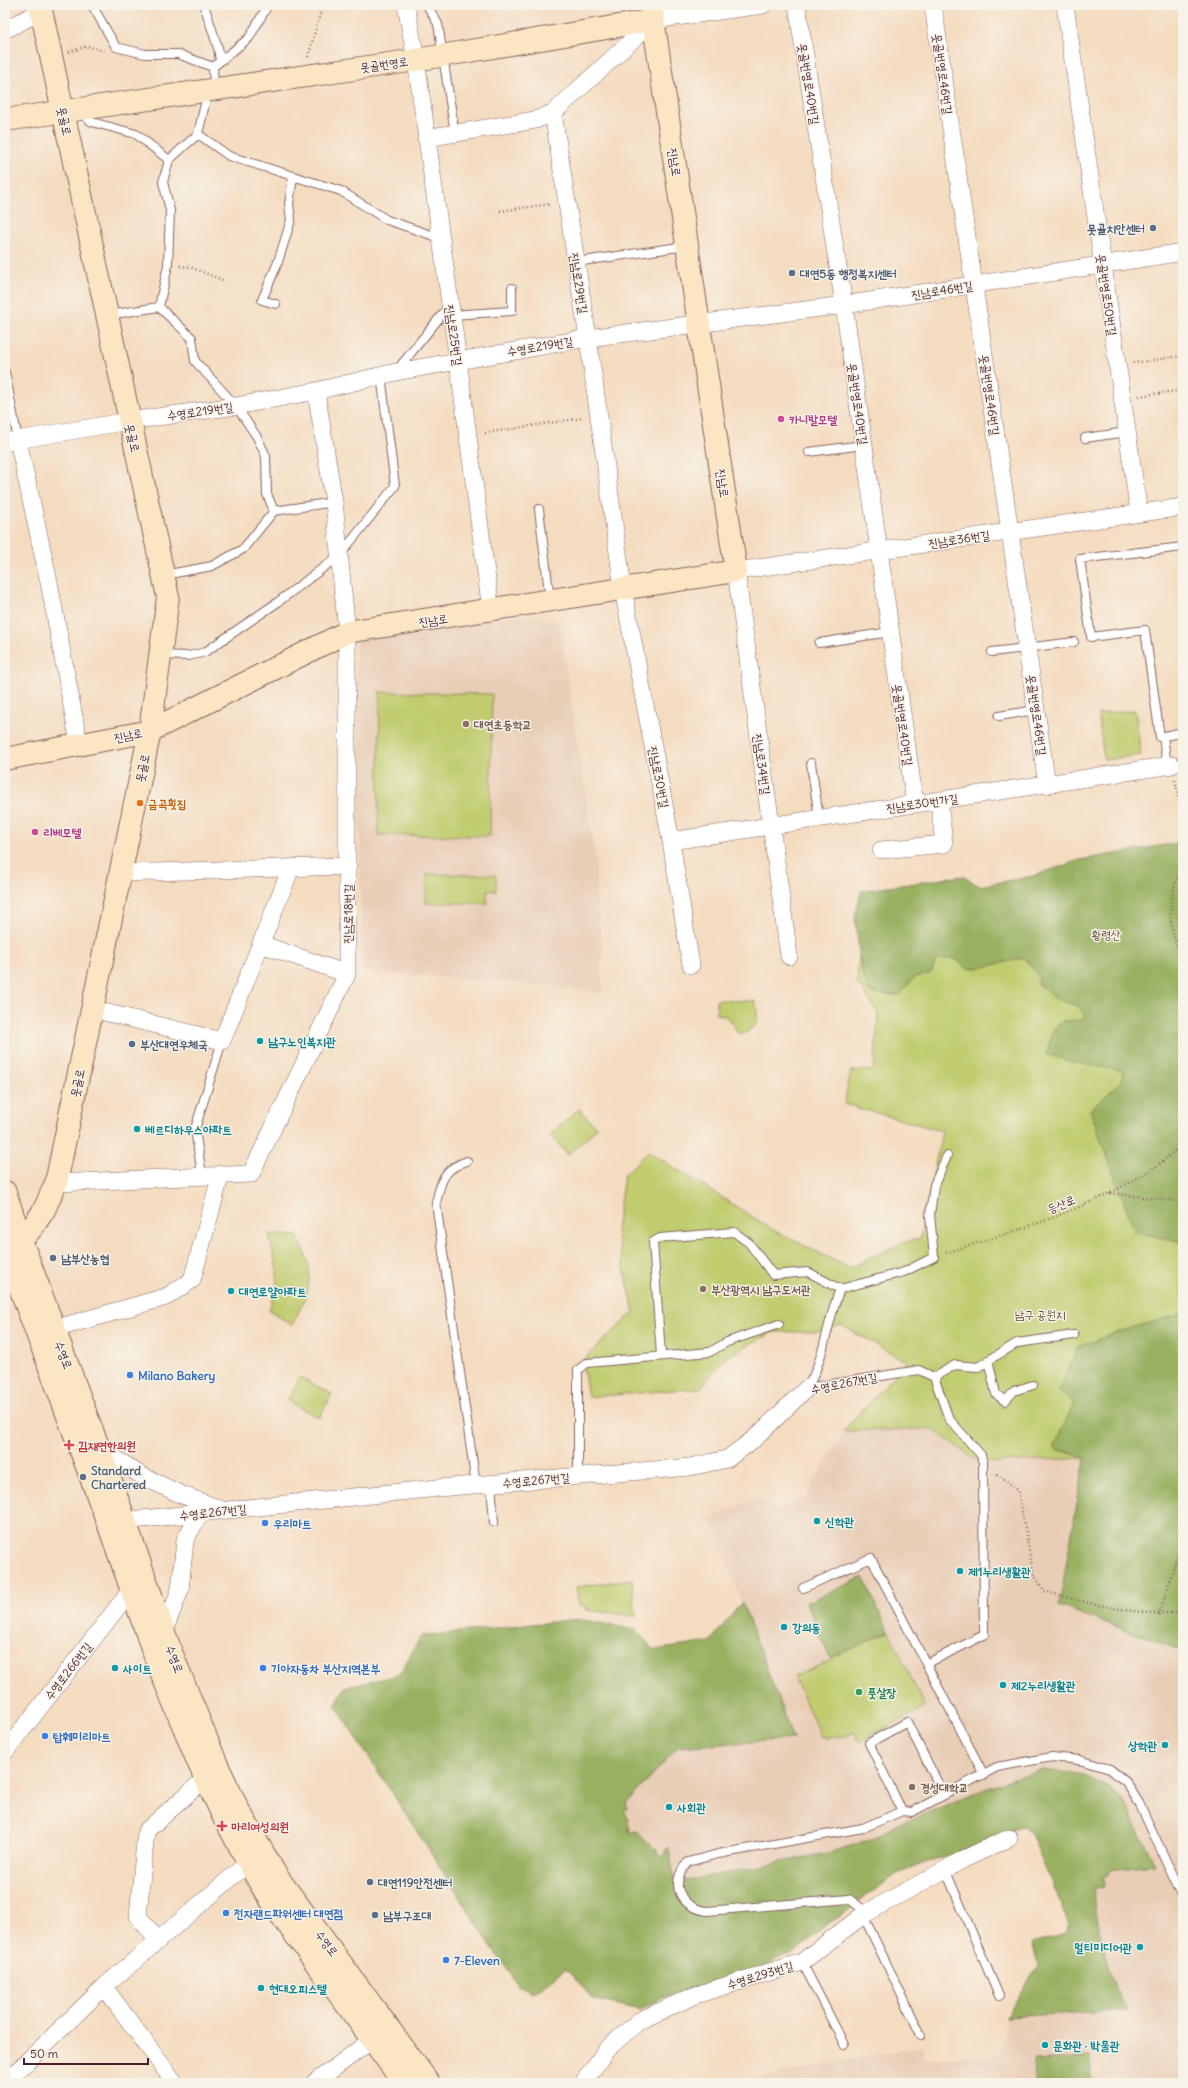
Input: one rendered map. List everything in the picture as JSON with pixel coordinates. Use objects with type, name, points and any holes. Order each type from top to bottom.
[{"type":"main road","name":"못골로","points":[[11,1248],[32,1228],[44,1210],[56,1183],[150,731],[168,597],[106,315],[69,109],[52,59],[41,8]]},
{"type":"main road","name":"못골번영로","points":[[5,120],[69,109],[416,60],[653,13]]},
{"type":"main road","name":"진남로","points":[[5,759],[150,731],[347,632],[491,611],[736,571],[653,13]]},
{"type":"main road","name":"수영로","points":[[5,1192],[11,1248],[117,1522],[164,1631],[217,1764],[254,1839],[276,1875],[429,2083]]},
{"type":"main road","name":"수영로","points":[[11,1248],[54,1329],[98,1447],[117,1522],[131,1590],[157,1662],[206,1778],[248,1863],[283,1918],[404,2083]]},
{"type":"street","name":"진남로25번길","points":[[406,5],[416,60],[491,611]]},
{"type":"street","name":"못골번영로","points":[[653,13],[763,5]]},
{"type":"street","name":"못골번영로40번길","points":[[797,5],[844,305],[915,804]]},
{"type":"street","name":"못골번영로46번길","points":[[933,5],[1047,785]]},
{"type":"street","name":"못골번영로50번길","points":[[1065,5],[1139,513]]},
{"type":"street","points":[[5,30],[41,8]]},
{"type":"street","points":[[426,138],[535,120],[553,113],[653,13]]},
{"type":"street","name":"진남로29번길","points":[[553,113],[588,338],[623,589]]},
{"type":"street","name":"진남로46번길","points":[[700,324],[844,305],[1183,252]]},
{"type":"street","name":"수영로219번길","points":[[12,441],[316,392],[389,373],[458,360],[588,338],[700,324]]},
{"type":"street","points":[[316,392],[334,502],[347,632]]},
{"type":"street","points":[[12,441],[49,582],[78,744]]},
{"type":"street","name":"진남로36번길","points":[[736,571],[1183,507]]},
{"type":"street","name":"진남로34번길","points":[[736,571],[789,956]]},
{"type":"street","name":"진남로30번길","points":[[623,589],[671,841],[691,965]]},
{"type":"street","name":"진남로18번길","points":[[222,1174],[252,1174],[347,974],[347,632]]},
{"type":"street","name":"진남로30번가길","points":[[671,841],[1047,785],[1170,765]]},
{"type":"street","points":[[881,850],[944,844],[939,800]]},
{"type":"street","points":[[120,873],[348,866]]},
{"type":"street","points":[[92,1009],[222,1041],[291,868]]},
{"type":"street","points":[[261,944],[347,974]]},
{"type":"street","points":[[54,1329],[166,1297],[192,1280],[222,1174],[56,1183]]},
{"type":"street","name":"수영로267번길","points":[[117,1522],[483,1485],[690,1467],[727,1459],[754,1439],[807,1388]]},
{"type":"street","points":[[98,1447],[142,1476],[180,1494],[224,1511]]},
{"type":"street","points":[[164,1631],[180,1590],[185,1540],[200,1513]]},
{"type":"street","name":"수영로266번길","points":[[5,1752],[131,1590]]},
{"type":"street","points":[[158,1941],[138,1916],[146,1831],[206,1778]]},
{"type":"street","name":"수영로293번길","points":[[583,2083],[607,2049],[639,2021],[696,1995],[802,1962],[866,1914],[945,1870],[1010,1838]]},
{"type":"street","points":[[5,2083],[104,1987],[248,1863]]},
{"type":"street","points":[[104,1987],[175,2083]]},
{"type":"street","points":[[314,2083],[373,2039]]},
{"type":"lane","points":[[92,5],[116,47],[144,54],[178,54],[216,64]]},
{"type":"lane","points":[[159,307],[168,265],[170,210],[163,182],[169,160],[198,134],[211,89],[216,64],[218,48],[204,5]]},
{"type":"lane","points":[[216,64],[248,38],[268,5]]},
{"type":"lane","points":[[427,5],[438,24],[455,134]]},
{"type":"lane","points":[[69,109],[92,122],[136,134],[169,160]]},
{"type":"lane","points":[[198,134],[229,156],[340,191],[388,220],[440,238]]},
{"type":"lane","points":[[276,304],[262,300],[278,262],[291,220],[289,204],[293,177]]},
{"type":"lane","points":[[576,262],[688,246]]},
{"type":"lane","points":[[160,655],[189,656],[205,652],[278,602],[340,555],[395,486],[389,373],[451,310],[512,311],[512,288]]},
{"type":"lane","points":[[106,315],[159,307]]},
{"type":"lane","points":[[159,307],[192,338],[195,361],[236,406],[257,437],[266,456],[267,494],[274,511]]},
{"type":"lane","points":[[5,372],[12,441]]},
{"type":"lane","points":[[1085,438],[1128,432]]},
{"type":"lane","points":[[809,452],[863,445]]},
{"type":"lane","points":[[163,575],[212,566],[243,549],[274,511],[334,502]]},
{"type":"lane","points":[[539,509],[550,601]]},
{"type":"lane","points":[[1183,547],[1080,559],[1091,636],[1145,630],[1160,737],[1183,732],[1183,734]]},
{"type":"lane","points":[[819,642],[890,632]]},
{"type":"lane","points":[[992,652],[1074,642]]},
{"type":"lane","points":[[999,716],[1036,710]]},
{"type":"lane","points":[[1163,736],[1170,765]]},
{"type":"lane","points":[[811,762],[820,818]]},
{"type":"lane","points":[[202,1175],[195,1129],[222,1041]]},
{"type":"lane","points":[[661,1355],[653,1242],[660,1238],[734,1232],[749,1243],[773,1275],[808,1272],[840,1289],[904,1272],[934,1256],[930,1215],[934,1185],[947,1156]]},
{"type":"lane","points":[[467,1162],[454,1166],[442,1179],[436,1202],[483,1485],[494,1522]]},
{"type":"lane","points":[[807,1388],[816,1374],[834,1304],[840,1289]]},
{"type":"lane","points":[[578,1476],[578,1370],[587,1363],[661,1355],[710,1352],[727,1342],[779,1324]]},
{"type":"lane","points":[[926,1664],[984,1635],[983,1463],[981,1456],[949,1419],[934,1377],[955,1365],[978,1366],[1016,1343],[1074,1336]]},
{"type":"lane","points":[[988,1360],[996,1394],[1005,1402],[1014,1391],[1033,1385]]},
{"type":"lane","name":"수영로267번길","points":[[807,1388],[919,1370],[934,1377]]},
{"type":"lane","points":[[803,1588],[871,1558],[984,1774]]},
{"type":"lane","points":[[902,1811],[869,1743],[907,1722],[944,1795]]},
{"type":"lane","points":[[921,2035],[866,1914],[849,1899],[707,1911],[699,1910],[688,1904],[681,1897],[678,1888],[678,1877],[688,1862],[718,1854],[863,1828],[902,1811],[912,1812],[997,1767],[1052,1757],[1079,1760],[1110,1769],[1126,1782],[1140,1803],[1183,1898]]},
{"type":"lane","points":[[945,1870],[999,1996]]},
{"type":"lane","points":[[802,1962],[844,2044]]},
{"type":"path","points":[[303,76],[322,7],[315,5]]},
{"type":"path","points":[[52,59],[87,46],[104,52],[116,47]]},
{"type":"path","points":[[500,211],[566,201]]},
{"type":"path","points":[[168,265],[190,267],[225,281]]},
{"type":"path","points":[[1118,365],[1182,356]]},
{"type":"path","points":[[1122,398],[1183,390]]},
{"type":"path","points":[[468,436],[599,415]]},
{"type":"path","points":[[1170,765],[1183,819]]},
{"type":"path","points":[[1183,864],[1176,880],[1169,913],[1175,943],[1183,957]]},
{"type":"path","name":"등산로","points":[[934,1256],[1037,1224],[1109,1193],[1156,1166],[1183,1143]]},
{"type":"path","points":[[1109,1193],[1183,1202]]},
{"type":"path","points":[[997,1474],[1018,1490],[1033,1572],[1044,1591],[1093,1604],[1159,1614],[1183,1612]]},
{"type":"path","points":[[1159,1614],[1183,1538]]},
{"type":"shaded area","name":"대연초등학교","points":[[513,616],[559,621],[596,862],[596,892],[604,962],[600,963],[604,993],[545,985],[362,971],[356,638]]},
{"type":"shaded area","name":"경성대학교","points":[[932,1429],[980,1463],[1085,1457],[1059,1606],[1183,1651],[1183,2083],[754,2083],[753,2079],[921,2046],[924,2059],[998,2055],[1005,2035],[1006,2017],[1038,1965],[1032,1943],[1066,1933],[1070,1925],[1031,1834],[1024,1827],[1017,1828],[988,1844],[935,1859],[897,1874],[833,1920],[795,1952],[738,1977],[667,1996],[639,2010],[593,1999],[521,1918],[678,1747],[793,1739],[710,1518],[760,1497],[775,1510],[804,1499],[843,1431]]},
{"type":"green space","points":[[380,692],[492,694],[490,836],[378,835]]},
{"type":"green space","points":[[1135,710],[1141,755],[1104,760],[1098,714]]},
{"type":"green space","name":"황령산","points":[[1183,842],[1183,1242],[1135,1232],[1090,1110],[1121,1082],[1123,1071],[1072,1062],[1046,1054],[1054,1029],[1062,1021],[1082,1020],[1085,1015],[1078,1006],[1059,1000],[1038,985],[1039,977],[1024,958],[968,969],[954,958],[937,960],[930,974],[915,977],[899,995],[877,994],[868,991],[861,968],[855,916],[861,891],[963,876],[979,886],[1033,876],[1080,860]]},
{"type":"green space","name":"남구 공원지","points":[[1183,858],[1183,1614],[1102,1585],[1085,1458],[980,1463],[932,1429],[843,1431],[907,1362],[841,1325],[822,1332],[773,1332],[724,1358],[701,1388],[588,1397],[582,1361],[634,1312],[616,1231],[624,1175],[648,1151],[775,1231],[849,1268],[902,1243],[920,1238],[942,1131],[844,1104],[851,1071],[874,1070],[878,1013],[857,982],[863,904],[950,877],[999,904]]},
{"type":"green space","points":[[427,874],[496,875],[496,891],[487,890],[487,903],[426,903]]},
{"type":"green space","points":[[716,1001],[754,1001],[756,1003],[758,1023],[744,1034],[738,1033],[728,1017],[717,1014]]},
{"type":"green space","points":[[579,1109],[597,1128],[568,1155],[550,1135]]},
{"type":"green space","points":[[269,1234],[297,1236],[307,1261],[310,1281],[308,1290],[292,1325],[269,1310],[277,1285],[277,1271]]},
{"type":"green space","points":[[1183,1314],[1183,1651],[1059,1606],[1085,1458],[1053,1448],[1074,1404],[1059,1390],[1078,1347],[1130,1328]]},
{"type":"green space","points":[[300,1377],[332,1394],[319,1418],[287,1401]]},
{"type":"green space","points":[[863,1577],[889,1632],[830,1658],[806,1603]]},
{"type":"green space","points":[[632,1579],[636,1616],[586,1610],[585,1606],[579,1606],[576,1587]]},
{"type":"green space","points":[[742,1602],[793,1739],[678,1747],[626,1804],[628,1809],[624,1810],[626,1817],[628,1817],[627,1821],[630,1828],[628,1830],[630,1830],[631,1833],[637,1832],[654,1849],[657,1848],[657,1853],[659,1853],[659,1856],[666,1855],[665,1849],[669,1848],[675,1883],[831,1852],[866,1841],[902,1822],[982,1790],[1042,1770],[1080,1774],[1109,1788],[1123,1800],[1155,1865],[1111,1870],[1108,1875],[1103,1876],[1104,1887],[1093,1888],[1100,1935],[1108,1967],[1127,2010],[1006,2017],[1038,1965],[1032,1943],[1066,1933],[1070,1925],[1031,1834],[1024,1827],[1017,1828],[988,1844],[935,1859],[897,1874],[833,1920],[795,1952],[738,1977],[667,1996],[639,2010],[593,1999],[566,1969],[533,1992],[518,1985],[493,1949],[335,1705],[345,1687],[399,1675],[421,1636],[579,1619],[636,1630],[654,1650],[710,1642]]},
{"type":"green space","name":"풋살장","points":[[889,1632],[925,1707],[859,1742],[854,1732],[846,1736],[821,1737],[794,1677],[831,1660],[832,1657]]},
{"type":"green space","points":[[1090,2057],[1091,2083],[1035,2083],[1034,2060]]},
{"type":"place","name":"못골치안센터","points":[[1153,228]]},
{"type":"place","name":"대연5동 행정복지센터","points":[[792,273]]},
{"type":"place","name":"카니발모텔","points":[[781,419]]},
{"type":"place","name":"대연초등학교","points":[[466,724]]},
{"type":"place","name":"금곡횟집","points":[[140,803]]},
{"type":"place","name":"리베모텔","points":[[35,832]]},
{"type":"place","name":"남구노인복지관","points":[[260,1041]]},
{"type":"place","name":"부산대연우체국","points":[[132,1044]]},
{"type":"place","name":"베르디하우스아파트","points":[[137,1129]]},
{"type":"place","name":"남부산농협","points":[[53,1258]]},
{"type":"place","name":"부산광역시 남구도서관","points":[[703,1289]]},
{"type":"place","name":"대연로얄아파트","points":[[231,1291]]},
{"type":"place","name":"Milano Bakery","points":[[130,1375]]},
{"type":"place","name":"김재연한의원","points":[[69,1445]]},
{"type":"place","name":"Standard Chartered","points":[[83,1477]]},
{"type":"place","name":"신학관","points":[[817,1521]]},
{"type":"place","name":"우리마트","points":[[265,1523]]},
{"type":"place","name":"제1누리생활관","points":[[960,1571]]},
{"type":"place","name":"강의동","points":[[784,1627]]},
{"type":"place","name":"사이트","points":[[115,1668]]},
{"type":"place","name":"기아자동차 부산지역본부","points":[[263,1668]]},
{"type":"place","name":"제2누리생활관","points":[[1003,1685]]},
{"type":"place","name":"풋살장","points":[[859,1692]]},
{"type":"place","name":"탑훼미리마트","points":[[45,1736]]},
{"type":"place","name":"상학관","points":[[1165,1745]]},
{"type":"place","name":"경성대학교","points":[[912,1787]]},
{"type":"place","name":"사회관","points":[[669,1807]]},
{"type":"place","name":"마리여성의원","points":[[222,1826]]},
{"type":"place","name":"대연119안전센터","points":[[370,1882]]},
{"type":"place","name":"전자랜드파워센터 대연점","points":[[226,1913]]},
{"type":"place","name":"남부구조대","points":[[375,1915]]},
{"type":"place","name":"멀티미디어관","points":[[1140,1947]]},
{"type":"place","name":"7-Eleven","points":[[446,1960]]},
{"type":"place","name":"현대오피스텔","points":[[261,1988]]},
{"type":"place","name":"문화관 · 박물관","points":[[1045,2045]]}]
